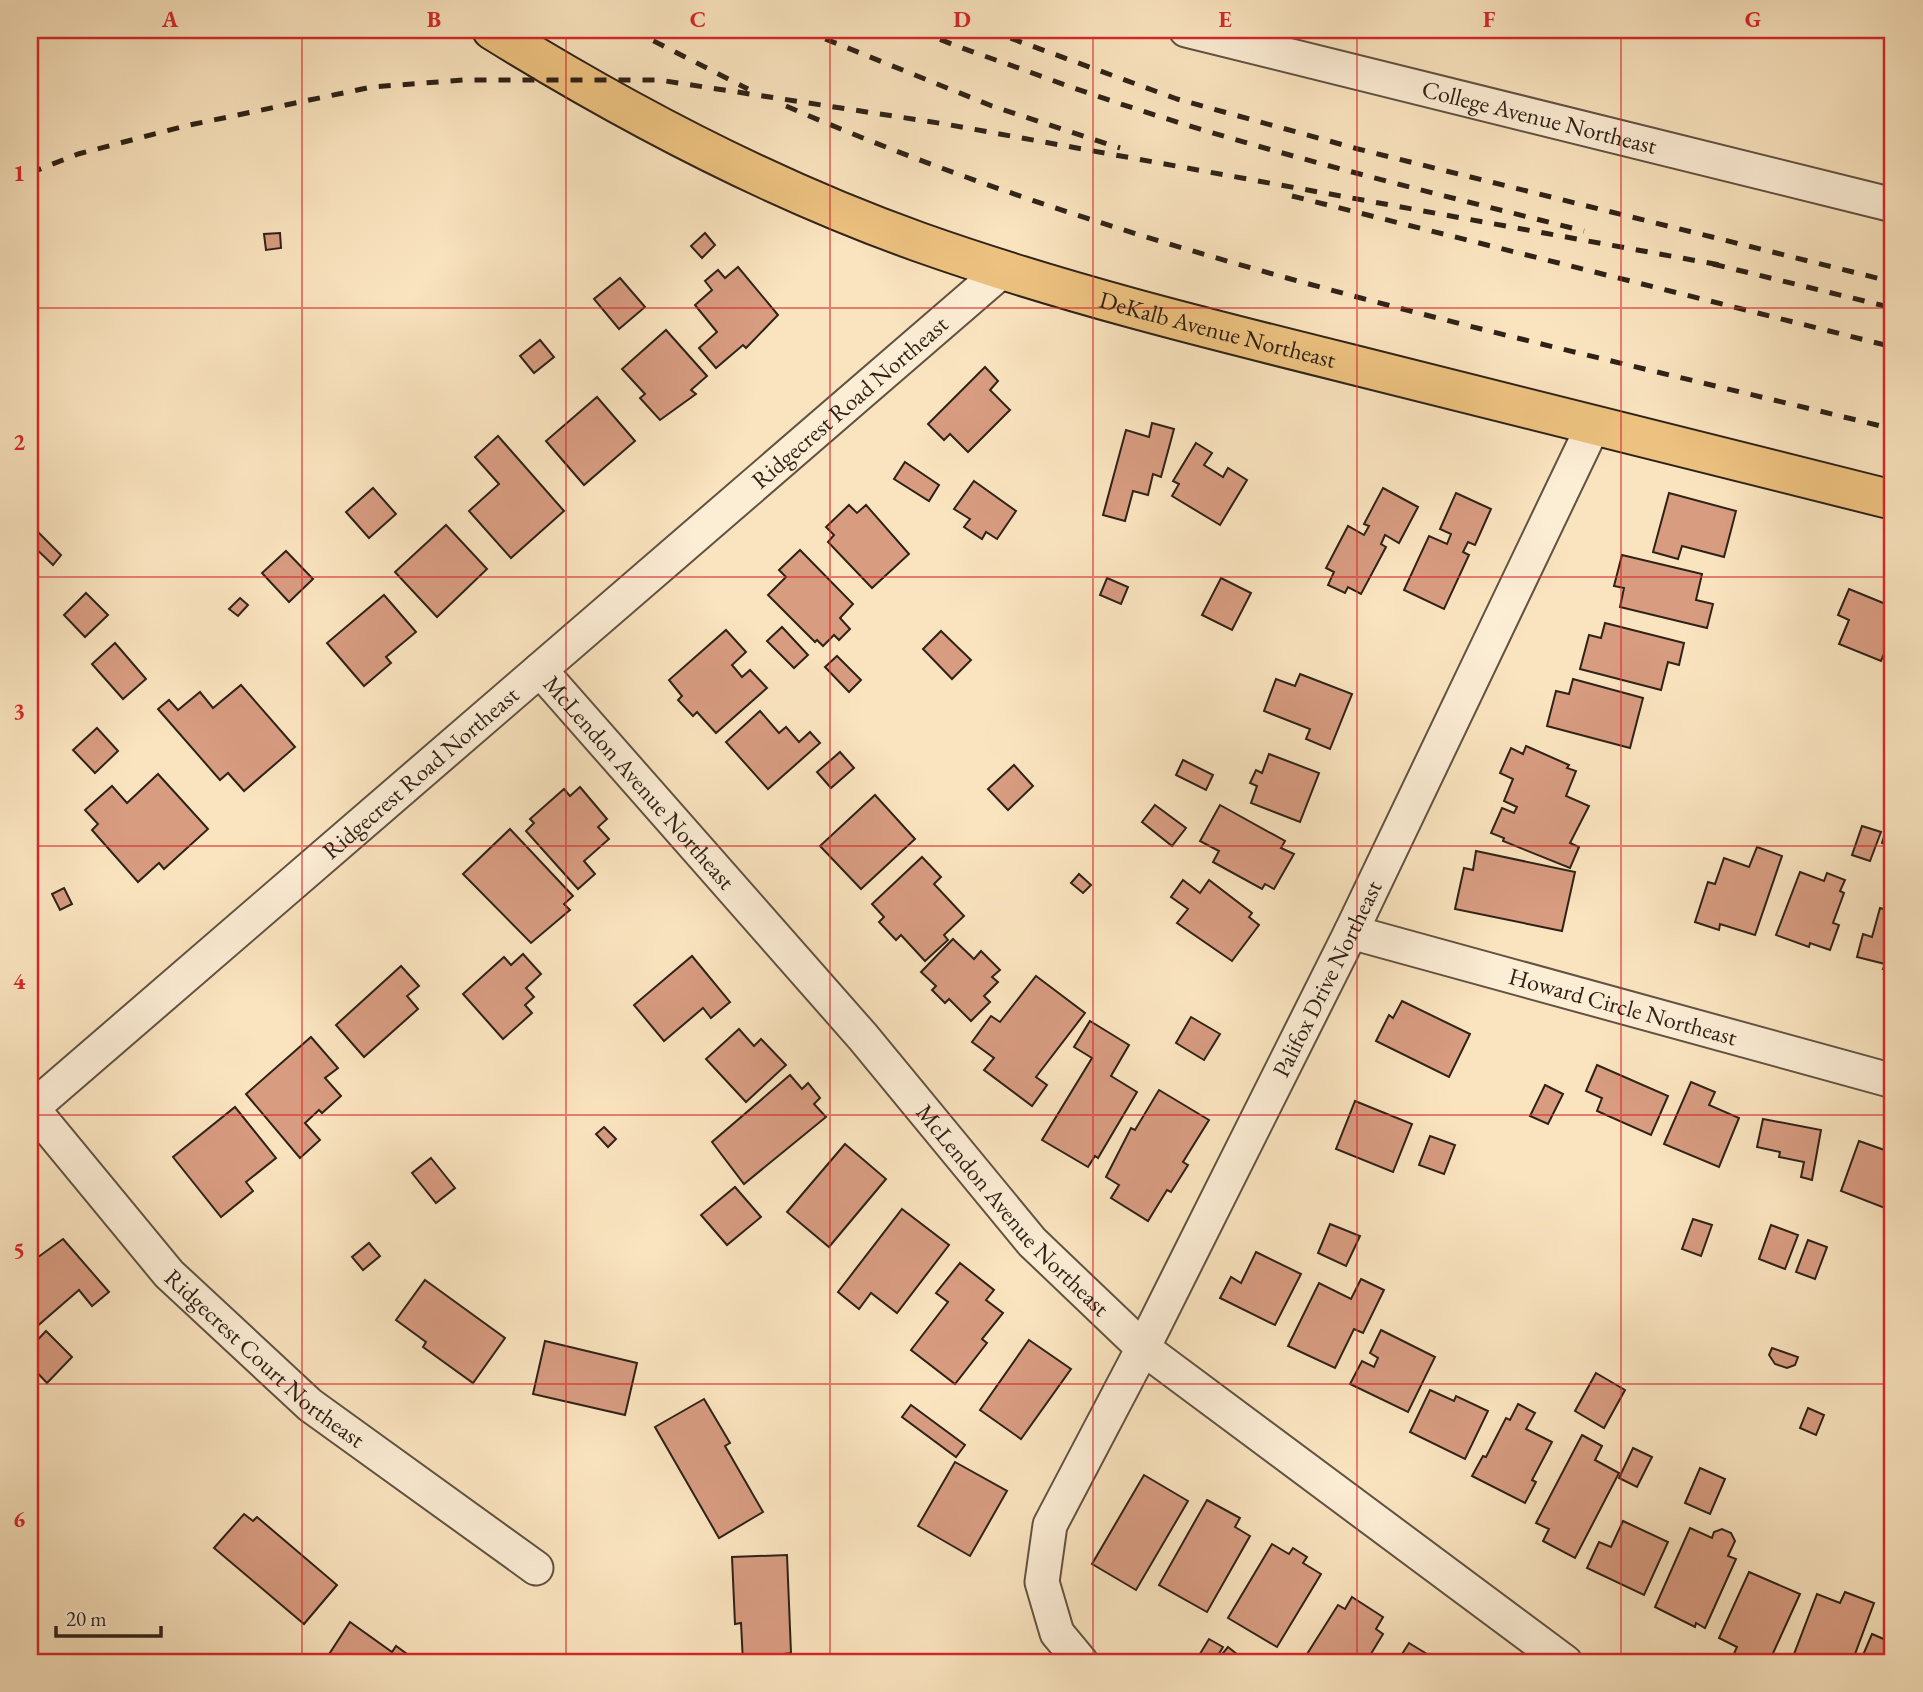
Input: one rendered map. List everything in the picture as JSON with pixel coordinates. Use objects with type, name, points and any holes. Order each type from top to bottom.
[{"type":"main road","name":"DeKalb Avenue Northeast","points":[[492,30],[570,78],[733,163],[823,204],[917,241],[1003,270],[1195,325],[1893,500]]},
{"type":"street","name":"College Avenue Northeast","points":[[1186,30],[1893,205]]},
{"type":"street","name":"Ridgecrest Road Northeast","points":[[31,1109],[1003,270]]},
{"type":"street","name":"Palifox Drive Northeast","points":[[1081,1662],[1056,1633],[1042,1582],[1050,1525],[1143,1349],[1351,932],[1593,426]]},
{"type":"street","name":"McLendon Avenue Northeast","points":[[540,670],[863,1037],[1031,1242],[1143,1349],[1565,1662]]},
{"type":"street","name":"Howard Circle Northeast","points":[[1351,932],[1830,1066],[1893,1081]]},
{"type":"street","name":"Ridgecrest Court Northeast","points":[[31,1109],[169,1274],[310,1405],[536,1568]]},
{"type":"building","points":[[280,233],[281,248],[266,250],[264,234]]},
{"type":"building","points":[[705,233],[715,245],[702,258],[691,246]]},
{"type":"building","points":[[738,267],[778,315],[746,348],[743,345],[716,368],[699,348],[717,332],[695,305],[712,290],[705,281],[718,270],[725,278]]},
{"type":"building","points":[[620,278],[645,307],[619,329],[594,299]]},
{"type":"building","points":[[666,330],[707,376],[691,390],[696,394],[660,420],[640,398],[645,394],[622,369]]},
{"type":"building","points":[[540,340],[554,357],[534,373],[520,356]]},
{"type":"building","points":[[985,367],[998,381],[990,390],[1010,410],[968,452],[950,434],[944,440],[928,424]]},
{"type":"building","points":[[597,397],[635,441],[584,485],[546,441]]},
{"type":"building","points":[[1152,423],[1174,429],[1161,477],[1153,474],[1148,495],[1133,491],[1125,521],[1103,515],[1126,430],[1149,437]]},
{"type":"building","points":[[498,436],[564,511],[511,558],[469,511],[499,484],[475,457]]},
{"type":"building","points":[[1196,443],[1212,453],[1204,465],[1223,477],[1228,468],[1247,480],[1220,525],[1172,496],[1179,484],[1173,481]]},
{"type":"building","points":[[905,462],[939,485],[929,501],[894,479]]},
{"type":"building","points":[[974,481],[1016,511],[997,539],[986,532],[982,539],[964,527],[970,519],[954,509]]},
{"type":"building","points":[[373,488],[396,514],[369,538],[346,512]]},
{"type":"building","points":[[1383,488],[1418,507],[1399,543],[1385,535],[1381,544],[1386,547],[1361,594],[1348,587],[1345,593],[1328,585],[1334,572],[1326,568],[1348,526],[1364,535],[1369,526],[1364,524]]},
{"type":"building","points":[[1456,493],[1491,509],[1475,545],[1468,542],[1463,552],[1469,555],[1444,609],[1404,590],[1429,536],[1447,544],[1451,534],[1440,529]]},
{"type":"building","points":[[1669,493],[1736,511],[1724,557],[1682,546],[1678,559],[1653,552]]},
{"type":"building","points":[[849,505],[857,513],[866,505],[909,554],[872,588],[828,542],[834,535],[826,527]]},
{"type":"building","points":[[446,525],[487,569],[437,617],[395,572]]},
{"type":"building","points":[[38,532],[61,555],[53,565],[30,543]]},
{"type":"building","points":[[800,550],[853,604],[840,618],[850,629],[839,640],[834,635],[823,646],[817,640],[815,642],[768,595],[786,577],[779,570]]},
{"type":"building","points":[[286,551],[313,579],[289,602],[262,573]]},
{"type":"building","points":[[1622,555],[1702,574],[1696,600],[1713,604],[1707,628],[1620,607],[1624,588],[1614,586]]},
{"type":"building","points":[[1107,578],[1128,587],[1121,604],[1100,595]]},
{"type":"building","points":[[1221,578],[1251,593],[1232,630],[1202,615]]},
{"type":"building","points":[[1849,589],[1893,607],[1893,631],[1881,661],[1839,644],[1849,620],[1838,615]]},
{"type":"building","points":[[86,593],[108,615],[85,637],[64,615]]},
{"type":"building","points":[[384,595],[416,632],[386,657],[391,663],[364,686],[327,643]]},
{"type":"building","points":[[240,598],[248,605],[238,616],[229,609]]},
{"type":"building","points":[[1605,623],[1684,643],[1679,665],[1668,662],[1661,690],[1580,669],[1589,635],[1601,638]]},
{"type":"building","points":[[782,627],[808,655],[794,668],[767,641]]},
{"type":"building","points":[[726,630],[746,652],[732,665],[742,677],[750,670],[767,688],[716,733],[697,712],[693,716],[678,700],[682,696],[669,680]]},
{"type":"building","points":[[941,631],[971,660],[952,679],[923,649]]},
{"type":"building","points":[[115,643],[146,679],[123,699],[92,664]]},
{"type":"building","points":[[837,656],[861,680],[849,692],[825,667]]},
{"type":"building","points":[[1300,674],[1352,694],[1330,749],[1306,739],[1310,729],[1264,711],[1276,679],[1295,686]]},
{"type":"building","points":[[1573,679],[1643,698],[1630,748],[1547,726],[1556,691],[1569,694]]},
{"type":"building","points":[[241,685],[295,747],[244,791],[228,773],[220,780],[158,709],[169,700],[178,710],[200,692],[213,708]]},
{"type":"building","points":[[760,711],[779,733],[786,727],[799,742],[810,732],[820,743],[768,789],[726,742]]},
{"type":"building","points":[[97,728],[118,751],[95,773],[73,750]]},
{"type":"building","points":[[1526,746],[1569,765],[1567,768],[1576,771],[1566,796],[1589,806],[1570,843],[1579,847],[1570,868],[1503,841],[1504,838],[1491,833],[1502,808],[1514,813],[1517,807],[1504,801],[1513,779],[1500,773],[1511,748],[1523,754]]},
{"type":"building","points":[[840,752],[854,768],[831,788],[817,772]]},
{"type":"building","points":[[1269,754],[1319,773],[1300,822],[1251,803],[1257,786],[1250,783],[1256,770],[1262,773]]},
{"type":"building","points":[[1183,760],[1213,775],[1206,790],[1176,775]]},
{"type":"building","points":[[1014,765],[1033,786],[1008,810],[988,789]]},
{"type":"building","points":[[158,774],[208,829],[164,869],[159,863],[138,882],[92,830],[98,824],[85,810],[112,786],[127,803]]},
{"type":"building","points":[[580,787],[607,819],[598,827],[609,839],[584,861],[595,874],[578,889],[526,831],[534,823],[530,819],[564,789],[570,796]]},
{"type":"building","points":[[875,795],[915,839],[861,889],[820,846]]},
{"type":"building","points":[[1155,805],[1186,828],[1172,846],[1142,822]]},
{"type":"building","points":[[1220,805],[1285,841],[1281,848],[1294,854],[1274,889],[1265,884],[1262,889],[1213,862],[1219,851],[1200,841]]},
{"type":"building","points":[[1862,826],[1881,832],[1870,861],[1852,855]]},
{"type":"building","points":[[1887,827],[1893,829],[1893,847],[1882,843]]},
{"type":"building","points":[[510,829],[573,896],[564,904],[570,910],[531,943],[463,874]]},
{"type":"building","points":[[1757,847],[1782,856],[1755,935],[1720,924],[1719,930],[1695,922],[1708,882],[1715,884],[1724,858],[1749,867]]},
{"type":"building","points":[[1476,851],[1575,872],[1562,931],[1455,909],[1464,868],[1473,870]]},
{"type":"building","points":[[922,857],[941,877],[934,884],[964,916],[944,935],[948,940],[925,961],[901,935],[896,940],[879,922],[884,917],[872,904]]},
{"type":"building","points":[[1800,872],[1824,881],[1827,873],[1845,880],[1840,891],[1844,893],[1833,923],[1839,925],[1830,950],[1810,943],[1809,947],[1776,935]]},
{"type":"building","points":[[1079,874],[1091,885],[1083,893],[1071,883]]},
{"type":"building","points":[[1183,880],[1200,893],[1209,880],[1252,913],[1249,917],[1259,925],[1232,961],[1177,923],[1188,909],[1171,897]]},
{"type":"building","points":[[64,888],[72,904],[60,910],[52,894]]},
{"type":"building","points":[[1880,908],[1893,912],[1893,972],[1883,969],[1885,964],[1857,957],[1863,934],[1872,937]]},
{"type":"building","points":[[953,939],[974,959],[981,951],[1000,970],[992,977],[998,982],[984,996],[990,1002],[971,1021],[949,999],[945,1003],[932,990],[936,986],[921,972]]},
{"type":"building","points":[[523,954],[541,974],[526,988],[534,997],[525,1005],[532,1013],[503,1039],[463,994],[504,957],[511,965]]},
{"type":"building","points":[[692,956],[730,1002],[711,1018],[703,1008],[664,1041],[634,1005]]},
{"type":"building","points":[[401,966],[419,986],[407,996],[418,1009],[364,1057],[336,1025]]},
{"type":"building","points":[[1036,976],[1085,1013],[1036,1077],[1047,1085],[1032,1106],[984,1070],[994,1058],[972,1042],[991,1016],[1000,1022]]},
{"type":"building","points":[[1402,1001],[1470,1034],[1449,1077],[1376,1041],[1389,1015],[1393,1018]]},
{"type":"building","points":[[1191,1017],[1220,1034],[1204,1060],[1176,1043]]},
{"type":"building","points":[[1090,1021],[1129,1045],[1111,1076],[1137,1092],[1098,1158],[1095,1156],[1088,1167],[1042,1140],[1092,1058],[1074,1047]]},
{"type":"building","points":[[739,1029],[754,1046],[761,1039],[786,1065],[746,1102],[706,1059]]},
{"type":"building","points":[[311,1037],[338,1068],[325,1078],[341,1096],[322,1113],[319,1110],[305,1123],[320,1140],[300,1158],[246,1094]]},
{"type":"building","points":[[1597,1065],[1668,1096],[1651,1135],[1597,1111],[1602,1098],[1586,1091]]},
{"type":"building","points":[[790,1075],[802,1089],[808,1083],[820,1098],[814,1104],[826,1117],[744,1184],[712,1142]]},
{"type":"building","points":[[1691,1082],[1715,1092],[1709,1105],[1739,1118],[1719,1167],[1664,1144]]},
{"type":"building","points":[[1545,1085],[1563,1094],[1548,1124],[1530,1116]]},
{"type":"building","points":[[1159,1090],[1209,1120],[1183,1162],[1188,1165],[1171,1192],[1167,1190],[1148,1221],[1111,1198],[1119,1185],[1106,1177],[1131,1128],[1135,1130]]},
{"type":"building","points":[[1355,1101],[1412,1124],[1393,1172],[1336,1149]]},
{"type":"building","points":[[235,1107],[276,1158],[246,1182],[253,1191],[221,1217],[173,1157]]},
{"type":"building","points":[[1763,1119],[1821,1130],[1812,1180],[1801,1177],[1804,1162],[1779,1157],[1780,1152],[1757,1147]]},
{"type":"building","points":[[604,1127],[616,1139],[608,1147],[596,1134]]},
{"type":"building","points":[[1430,1136],[1455,1145],[1444,1174],[1419,1165]]},
{"type":"building","points":[[1859,1141],[1893,1153],[1893,1202],[1890,1210],[1841,1191]]},
{"type":"building","points":[[845,1144],[886,1179],[829,1247],[787,1212]]},
{"type":"building","points":[[431,1158],[455,1188],[436,1203],[412,1173]]},
{"type":"building","points":[[735,1187],[761,1217],[727,1245],[701,1215]]},
{"type":"building","points":[[902,1209],[949,1245],[897,1313],[871,1293],[859,1309],[838,1292]]},
{"type":"building","points":[[1693,1219],[1712,1225],[1701,1256],[1682,1249]]},
{"type":"building","points":[[1330,1224],[1360,1236],[1346,1266],[1318,1253]]},
{"type":"building","points":[[1771,1225],[1798,1235],[1785,1269],[1759,1259]]},
{"type":"building","points":[[63,1239],[109,1292],[92,1306],[79,1290],[35,1328],[30,1322],[30,1263]]},
{"type":"building","points":[[1808,1240],[1827,1247],[1815,1279],[1796,1272]]},
{"type":"building","points":[[369,1243],[380,1256],[363,1270],[352,1257]]},
{"type":"building","points":[[1256,1252],[1301,1274],[1275,1325],[1220,1298],[1231,1277],[1241,1283]]},
{"type":"building","points":[[960,1263],[994,1290],[986,1300],[1003,1313],[982,1339],[987,1343],[955,1384],[911,1350],[948,1302],[936,1293]]},
{"type":"building","points":[[1361,1279],[1384,1290],[1363,1333],[1354,1329],[1335,1368],[1288,1346],[1319,1283],[1351,1299]]},
{"type":"building","points":[[425,1280],[505,1338],[473,1383],[423,1347],[426,1342],[396,1320]]},
{"type":"building","points":[[1381,1330],[1435,1357],[1408,1412],[1350,1384],[1362,1361],[1374,1367],[1378,1358],[1370,1353]]},
{"type":"building","points":[[46,1331],[72,1357],[47,1383],[30,1365],[30,1348]]},
{"type":"building","points":[[1029,1340],[1071,1369],[1021,1439],[980,1410]]},
{"type":"building","points":[[545,1341],[637,1363],[625,1415],[533,1394]]},
{"type":"building","points":[[1772,1348],[1798,1357],[1795,1365],[1787,1368],[1775,1364],[1769,1355]]},
{"type":"building","points":[[1596,1373],[1625,1390],[1604,1428],[1575,1411]]},
{"type":"building","points":[[1430,1390],[1454,1401],[1456,1396],[1488,1411],[1465,1459],[1410,1432]]},
{"type":"building","points":[[704,1399],[730,1443],[725,1446],[763,1512],[719,1538],[655,1427]]},
{"type":"building","points":[[1518,1404],[1535,1413],[1526,1429],[1552,1442],[1532,1480],[1536,1482],[1525,1503],[1472,1476],[1483,1456],[1486,1457],[1506,1418],[1510,1420]]},
{"type":"building","points":[[911,1405],[965,1445],[956,1457],[902,1417]]},
{"type":"building","points":[[1808,1408],[1824,1415],[1816,1435],[1800,1428]]},
{"type":"building","points":[[1582,1435],[1602,1446],[1595,1460],[1619,1473],[1575,1558],[1543,1541],[1549,1529],[1536,1523]]},
{"type":"building","points":[[1633,1448],[1652,1457],[1637,1487],[1619,1478]]},
{"type":"building","points":[[955,1462],[1007,1491],[970,1556],[918,1526]]},
{"type":"building","points":[[1700,1468],[1725,1479],[1710,1514],[1685,1503]]},
{"type":"building","points":[[1144,1475],[1188,1501],[1136,1590],[1092,1564]]},
{"type":"building","points":[[1207,1500],[1240,1518],[1235,1527],[1250,1536],[1207,1612],[1159,1585]]},
{"type":"building","points":[[244,1514],[253,1521],[257,1517],[337,1585],[304,1624],[214,1548]]},
{"type":"building","points":[[1623,1521],[1668,1542],[1644,1595],[1587,1568],[1599,1542],[1611,1547]]},
{"type":"building","points":[[1690,1528],[1712,1538],[1714,1532],[1722,1529],[1731,1533],[1735,1541],[1728,1556],[1736,1559],[1705,1628],[1696,1623],[1695,1627],[1655,1607]]},
{"type":"building","points":[[1272,1544],[1289,1554],[1293,1548],[1307,1557],[1303,1563],[1321,1574],[1277,1647],[1228,1618]]},
{"type":"building","points":[[787,1555],[791,1653],[783,1654],[784,1662],[743,1662],[741,1623],[735,1624],[732,1557]]},
{"type":"building","points":[[1749,1572],[1800,1594],[1769,1662],[1742,1662],[1732,1658],[1737,1647],[1719,1638]]},
{"type":"building","points":[[1845,1592],[1874,1603],[1852,1662],[1791,1662],[1817,1594],[1840,1603]]},
{"type":"building","points":[[1352,1597],[1383,1617],[1376,1629],[1383,1634],[1366,1662],[1302,1662],[1338,1605],[1345,1609]]},
{"type":"building","points":[[350,1622],[392,1652],[396,1646],[418,1662],[324,1662]]},
{"type":"building","points":[[1872,1634],[1893,1643],[1893,1662],[1860,1662]]},
{"type":"building","points":[[1209,1639],[1223,1647],[1214,1662],[1195,1662]]},
{"type":"building","points":[[1409,1643],[1440,1662],[1397,1662]]},
{"type":"building","points":[[1228,1647],[1238,1655],[1233,1662],[1222,1662],[1218,1659]]},
{"type":"railway","points":[[632,30],[748,89]]},
{"type":"railway","points":[[803,30],[992,106],[1120,148]]},
{"type":"railway","points":[[918,30],[958,47],[1096,95],[1234,139],[1374,178],[1584,231]]},
{"type":"railway","points":[[988,30],[1177,99],[1358,149],[1893,282]]},
{"type":"railway","points":[[30,173],[78,154],[185,126],[372,87],[464,80],[659,80],[945,124],[1720,265]]},
{"type":"railway","points":[[786,106],[920,160],[1056,208],[1193,251],[1472,327],[1893,429]]},
{"type":"railway","points":[[1292,196],[1893,347]]},
{"type":"railway","points":[[1713,264],[1893,308]]}]
